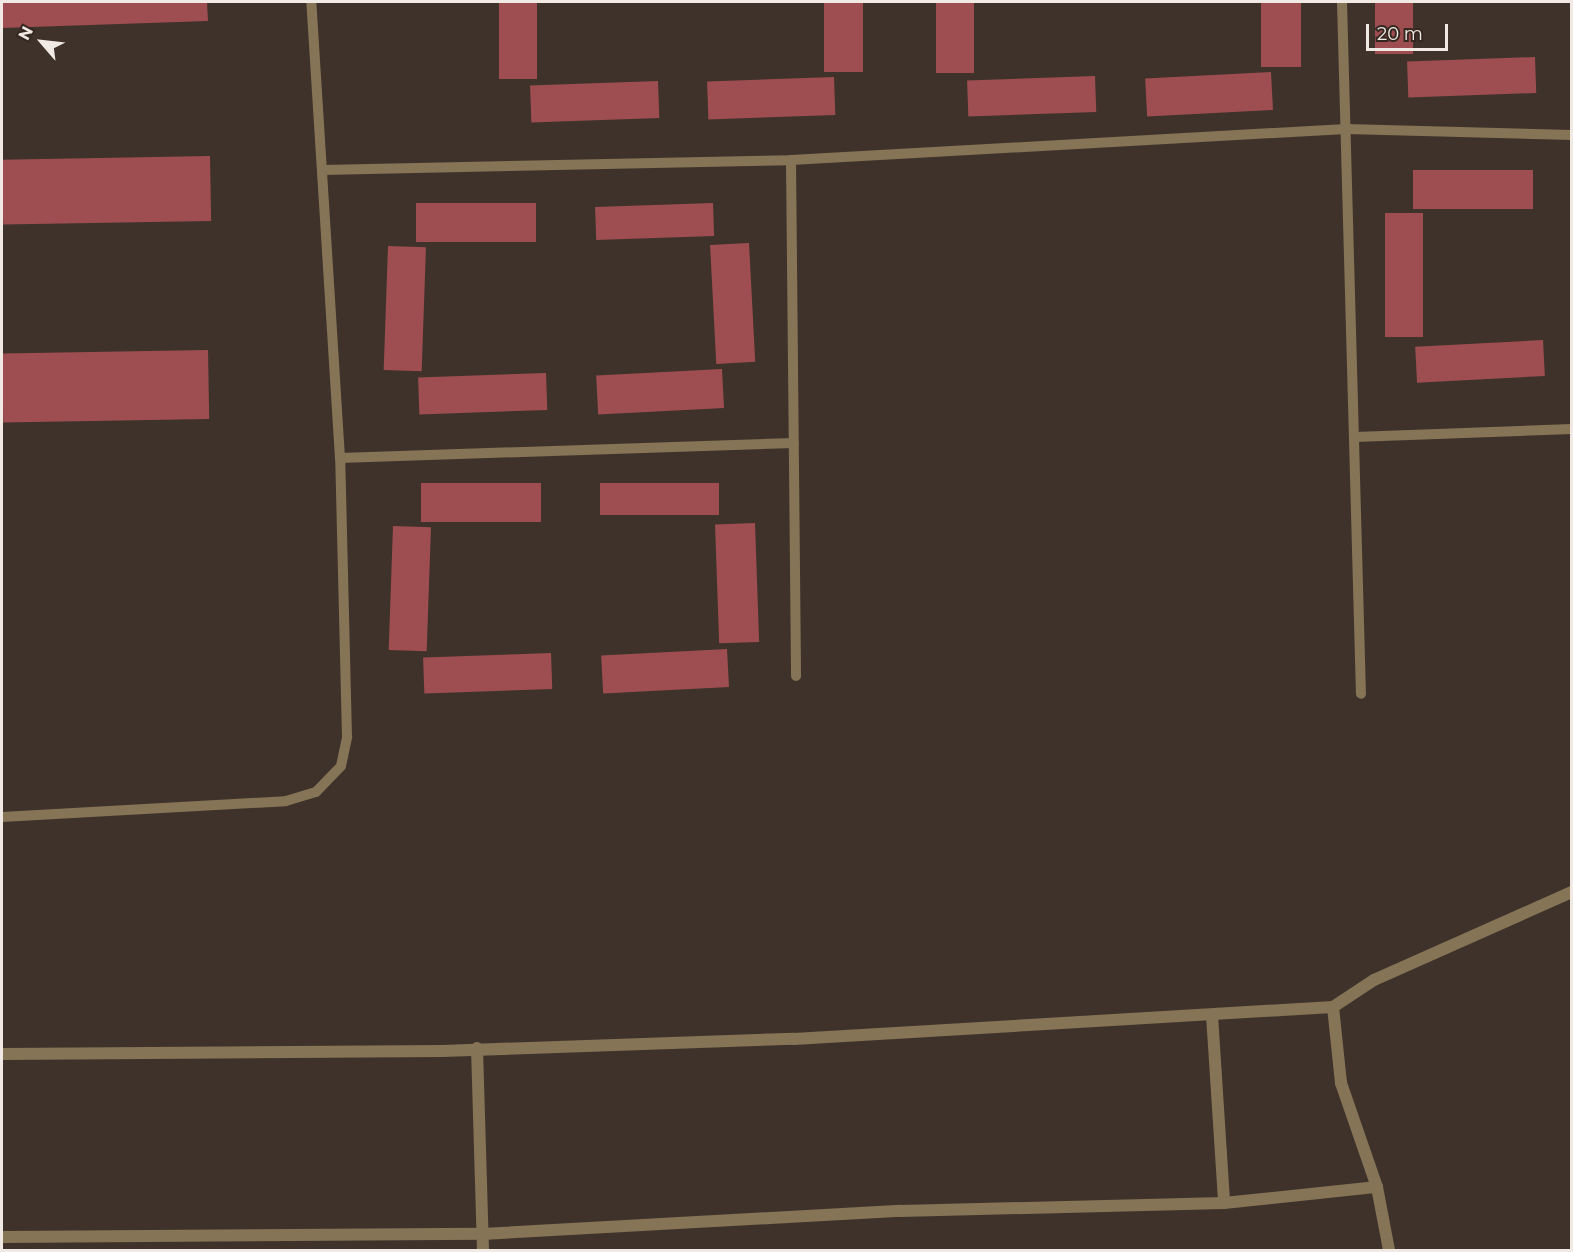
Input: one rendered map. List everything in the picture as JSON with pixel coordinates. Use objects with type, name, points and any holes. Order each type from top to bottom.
[{"type":"street","points":[[2,1054],[477,1048],[794,1039],[1333,1007],[1374,980],[1572,892]]},
{"type":"street","points":[[1333,1007],[1341,1083],[1377,1187],[1389,1251]]},
{"type":"street","points":[[1212,1015],[1224,1203]]},
{"type":"street","points":[[477,1048],[483,1251]]},
{"type":"street","points":[[2,1237],[483,1234],[900,1211],[1224,1203],[1377,1187]]},
{"type":"lane","points":[[2,817],[286,801],[316,792],[337,775],[347,737],[340,458],[311,2]]},
{"type":"lane","points":[[1342,2],[1361,694]]},
{"type":"lane","points":[[322,170],[791,160],[1346,129],[1572,135]]},
{"type":"lane","points":[[791,160],[796,676]]},
{"type":"lane","points":[[1355,437],[1572,429]]},
{"type":"lane","points":[[340,458],[794,443]]},
{"type":"building","points":[[2,2],[207,2],[208,21],[2,28]]},
{"type":"building","points":[[499,2],[537,2],[537,79],[499,79]]},
{"type":"building","points":[[824,2],[863,2],[863,72],[824,72]]},
{"type":"building","points":[[936,2],[974,2],[974,73],[936,73]]},
{"type":"building","points":[[1261,2],[1301,2],[1301,67],[1261,67]]},
{"type":"building","points":[[1375,2],[1413,2],[1413,54],[1375,54]]},
{"type":"building","points":[[1535,57],[1536,93],[1408,97],[1407,61]]},
{"type":"building","points":[[1271,72],[1273,110],[1147,117],[1145,79]]},
{"type":"building","points":[[1095,76],[1096,112],[968,116],[967,80]]},
{"type":"building","points":[[834,77],[835,115],[708,119],[707,81]]},
{"type":"building","points":[[658,81],[659,118],[531,122],[530,85]]},
{"type":"building","points":[[210,156],[211,221],[3,225],[2,160]]},
{"type":"building","points":[[1413,170],[1533,170],[1533,209],[1413,209]]},
{"type":"building","points":[[416,203],[536,203],[536,242],[416,242]]},
{"type":"building","points":[[713,203],[714,236],[596,240],[595,207]]},
{"type":"building","points":[[1385,213],[1423,213],[1423,337],[1385,337]]},
{"type":"building","points":[[749,243],[755,362],[716,364],[710,245]]},
{"type":"building","points":[[388,246],[426,247],[422,371],[384,370]]},
{"type":"building","points":[[1543,340],[1545,376],[1417,383],[1415,347]]},
{"type":"building","points":[[208,350],[209,419],[3,423],[2,354]]},
{"type":"building","points":[[722,369],[724,408],[598,415],[596,376]]},
{"type":"building","points":[[546,373],[547,410],[419,414],[418,377]]},
{"type":"building","points":[[421,483],[541,483],[541,522],[421,522]]},
{"type":"building","points":[[600,483],[719,483],[719,515],[600,515]]},
{"type":"building","points":[[755,523],[759,642],[719,643],[715,524]]},
{"type":"building","points":[[393,526],[431,527],[427,651],[389,650]]},
{"type":"building","points":[[727,649],[729,687],[603,694],[601,656]]},
{"type":"building","points":[[551,653],[552,689],[424,693],[423,657]]}]
